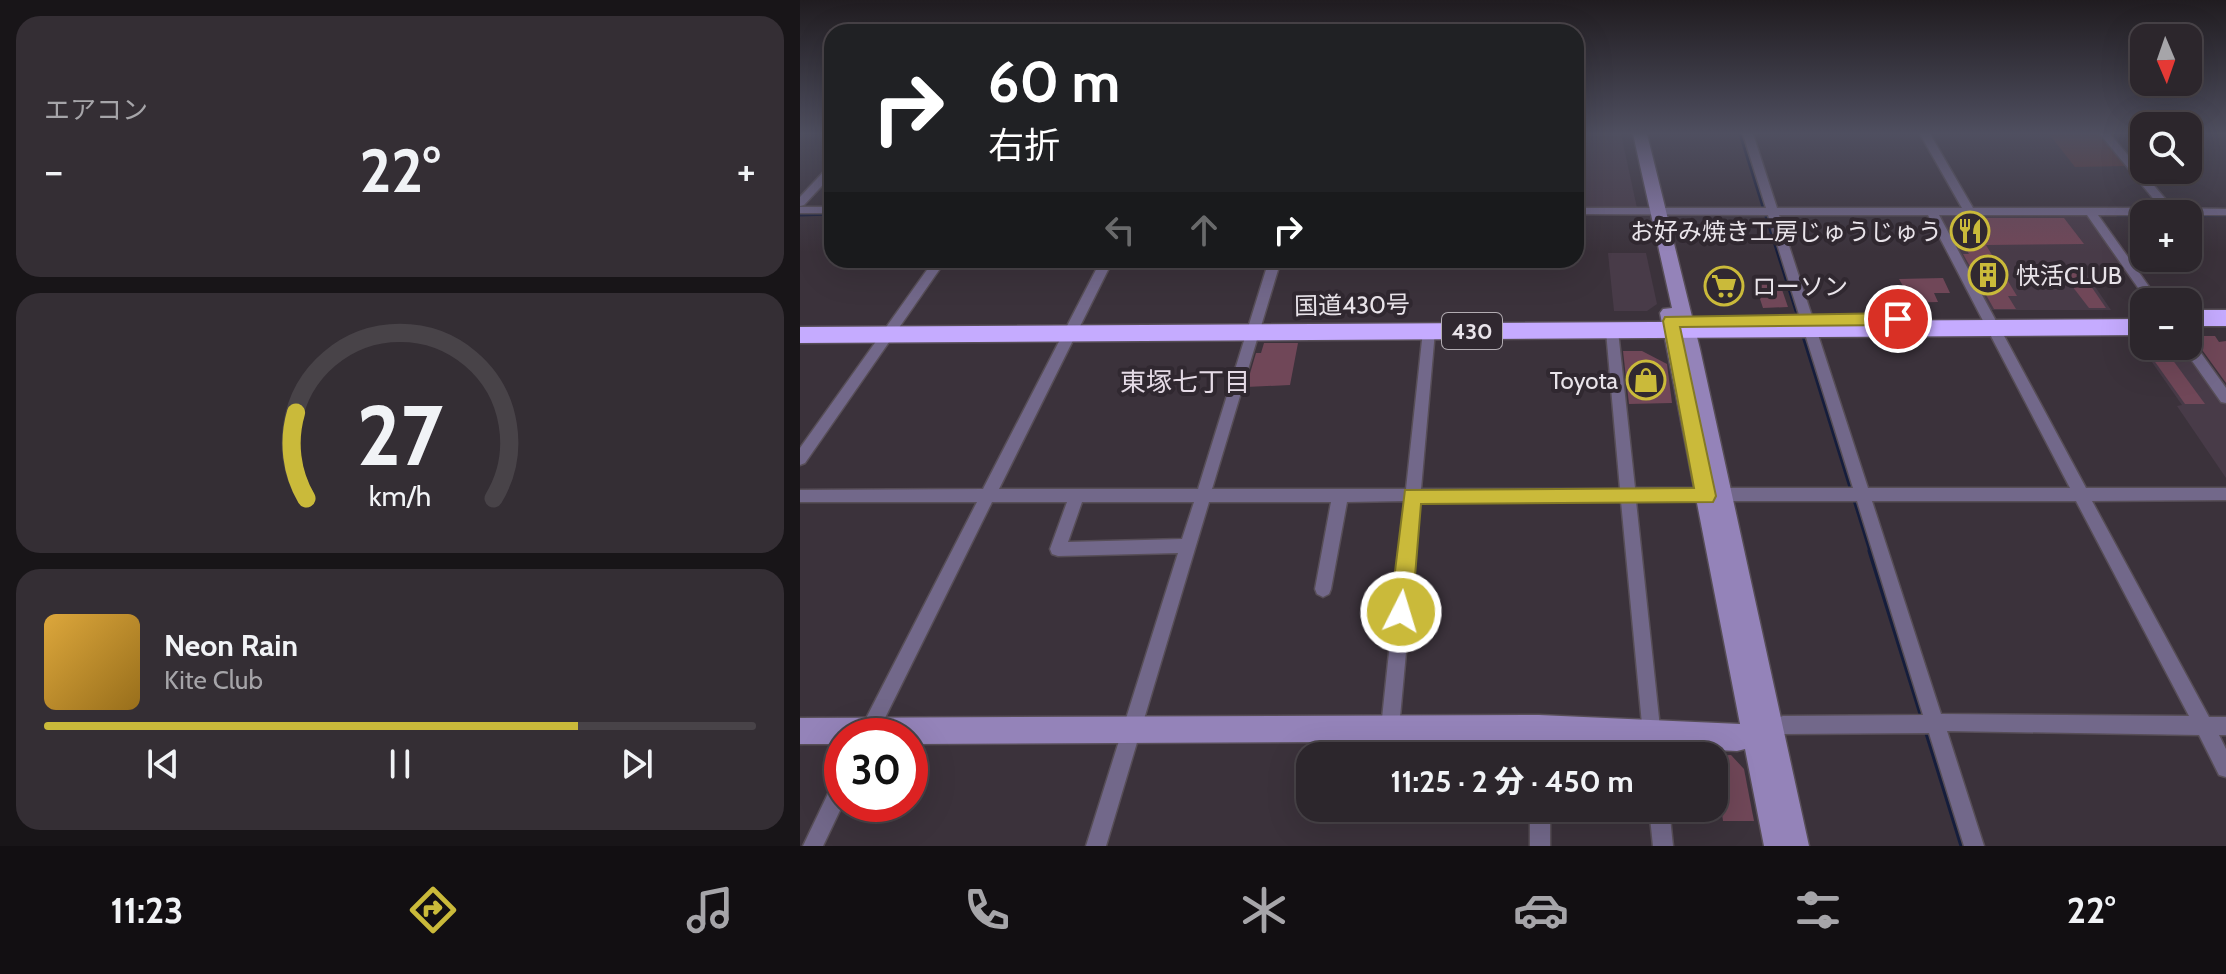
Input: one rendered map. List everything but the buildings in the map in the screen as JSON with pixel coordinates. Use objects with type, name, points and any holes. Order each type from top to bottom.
[{"type":"highway","points":[[2202,318],[2226,318]]},
{"type":"highway","name":"国道430号","points":[[1992,324],[2130,319]]},
{"type":"highway","name":"国道430号","points":[[800,335],[891,330],[1808,324],[2130,327]]},
{"type":"highway","name":"国道430号","points":[[1255,328],[1612,331],[1679,325]]},
{"type":"highway","name":"国道430号","points":[[800,326],[891,330]]},
{"type":"highway","points":[[2202,327],[2226,327]]},
{"type":"street","points":[[1642,173],[1653,211]]},
{"type":"street","points":[[1647,173],[1762,731],[1778,846]]},
{"type":"street","points":[[1758,173],[1808,324],[1855,495],[1928,725],[1974,846]]},
{"type":"street","points":[[1948,173],[1969,211]]},
{"type":"street","points":[[2138,173],[2160,200]]},
{"type":"street","points":[[801,208],[824,179]]},
{"type":"street","points":[[801,208],[824,186]]},
{"type":"street","points":[[801,208],[824,209]]},
{"type":"street","points":[[1584,211],[2130,213]]},
{"type":"street","points":[[2202,212],[2226,212]]},
{"type":"street","points":[[1932,213],[2226,768]]},
{"type":"street","points":[[2091,214],[2144,288]]},
{"type":"street","points":[[800,459],[934,268]]},
{"type":"street","points":[[875,718],[1103,268]]},
{"type":"street","points":[[1096,846],[1273,268]]},
{"type":"street","points":[[1390,728],[1429,331]]},
{"type":"street","points":[[1612,331],[1652,742]]},
{"type":"street","points":[[2199,360],[2226,398]]},
{"type":"street","points":[[800,496],[2226,494]]},
{"type":"street","points":[[1077,496],[1058,549],[1189,546]]},
{"type":"street","points":[[1323,589],[1340,496]]},
{"type":"street","points":[[1688,742],[1737,738],[1783,725],[2078,722],[2226,726]]},
{"type":"street","points":[[928,732],[1539,728],[1632,742]]},
{"type":"street","points":[[1539,728],[1539,742]]},
{"type":"street","points":[[800,731],[824,732]]},
{"type":"street","points":[[1762,731],[1795,846]]},
{"type":"street","points":[[813,846],[825,822]]},
{"type":"street","points":[[1540,822],[1540,846]]},
{"type":"street","points":[[1660,822],[1663,846]]},
{"type":"shaded area","points":[[1584,173],[1630,173],[1637,208],[1584,208]]},
{"type":"shaded area","points":[[2090,216],[2126,265],[2081,266],[2111,310],[1989,310],[1938,217]]},
{"type":"shaded area","points":[[1608,253],[1646,253],[1657,304],[1647,311],[1614,311]]},
{"type":"shaded area","points":[[2150,360],[2193,360],[2226,404],[2226,478],[2177,406],[2182,405]]},
{"type":"waterway","points":[[1752,173],[1796,311]]},
{"type":"waterway","points":[[2141,184],[2155,200]]},
{"type":"waterway","points":[[800,215],[824,214]]},
{"type":"waterway","points":[[2118,215],[2130,215]]},
{"type":"waterway","points":[[2202,216],[2226,215]]},
{"type":"waterway","points":[[1804,338],[1871,553]]},
{"type":"waterway","points":[[1870,551],[1922,717]]},
{"type":"waterway","points":[[1926,730],[1962,846]]},
{"type":"place","name":"お好み焼き工房じゅうじゅう","points":[[1970,231]]},
{"type":"place","name":"快活CLUB","points":[[1988,275]]},
{"type":"place","name":"ローソン","points":[[1724,286]]},
{"type":"place","name":"Toyota","points":[[1646,380]]},
{"type":"district","name":"東塚七丁目","points":[[1185,382]]},
{"type":"route","points":[[1401,612],[1412,495],[1706,496],[1671,321],[1898,319]]}]
